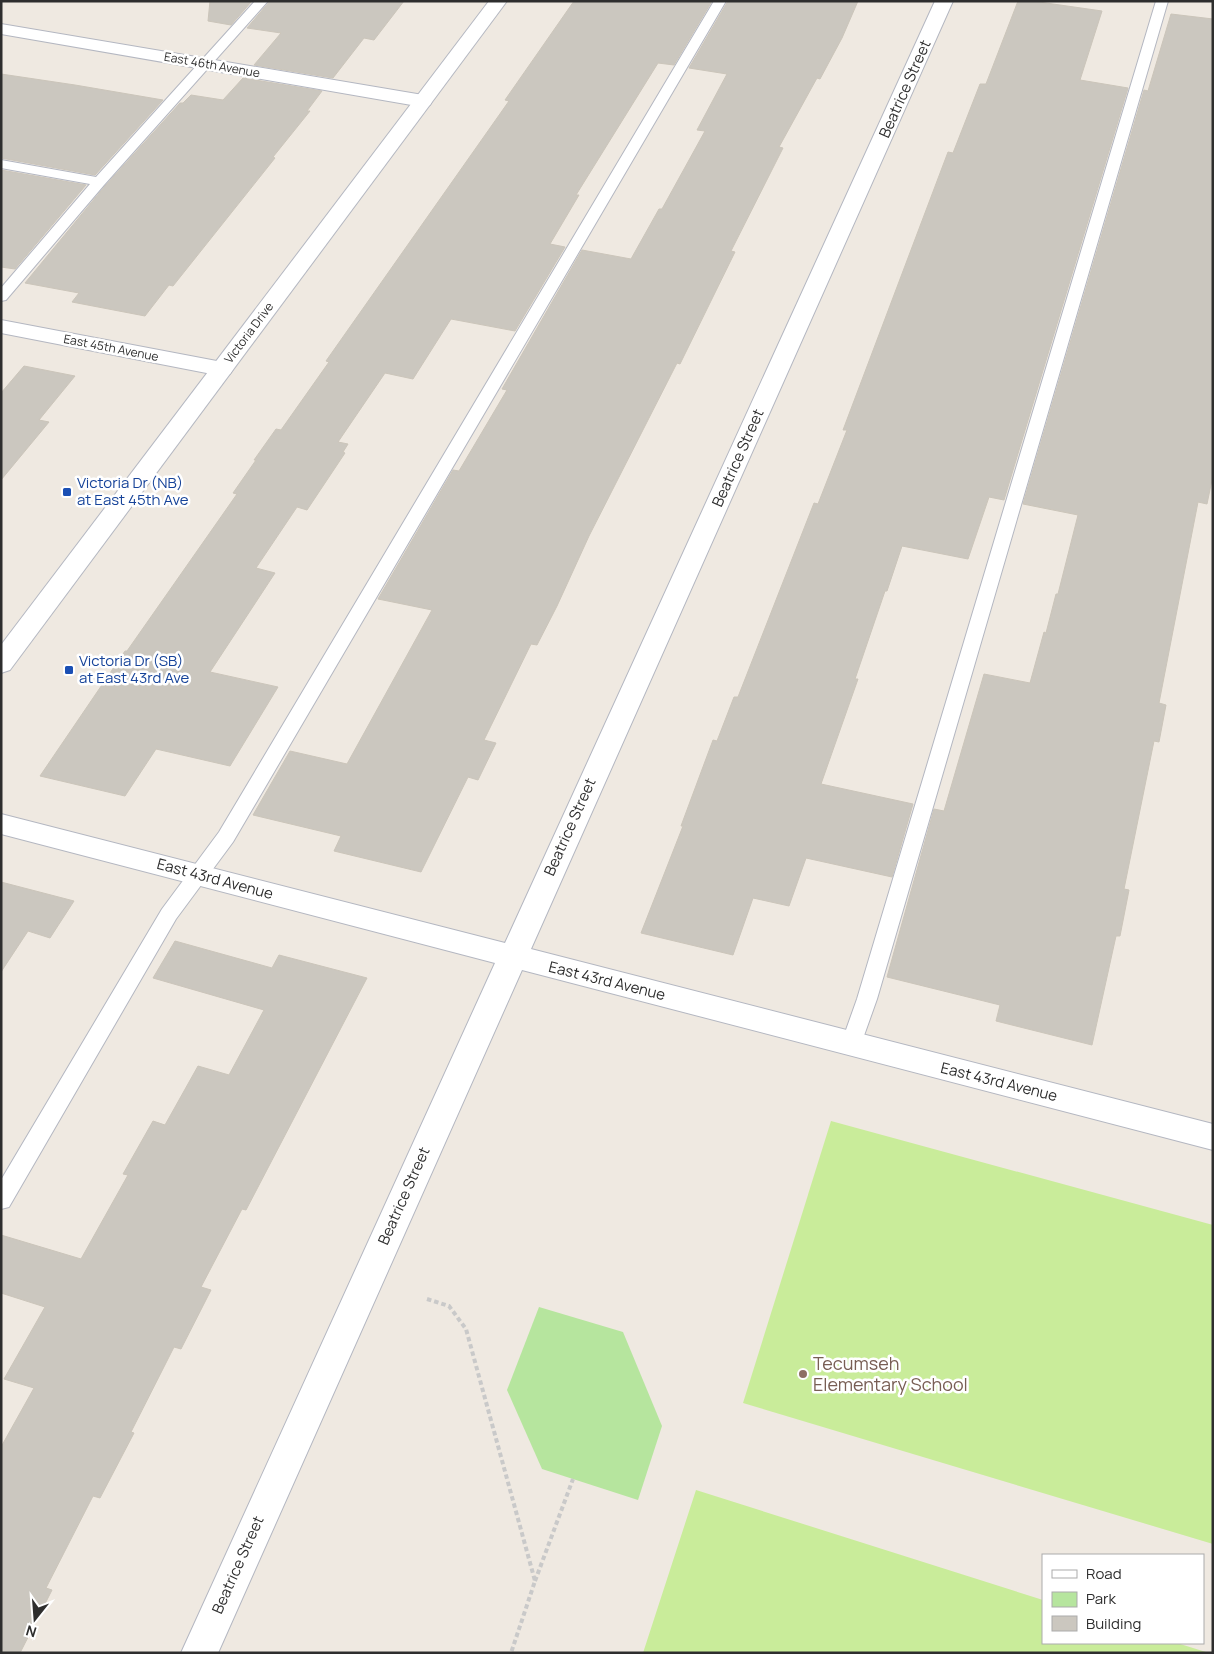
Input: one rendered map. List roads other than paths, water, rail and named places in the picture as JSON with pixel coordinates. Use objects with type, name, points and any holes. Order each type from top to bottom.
[{"type":"street","name":"Victoria Drive","points":[[1,664],[498,1]]},
{"type":"street","name":"Beatrice Street","points":[[198,1653],[944,1]]},
{"type":"street","name":"East 46th Avenue","points":[[1,29],[423,101]]},
{"type":"street","name":"East 45th Avenue","points":[[1,326],[222,369]]},
{"type":"street","name":"East 43rd Avenue","points":[[1,824],[1213,1137]]},
{"type":"lane","points":[[1,297],[99,182],[262,1]]},
{"type":"lane","points":[[1,1200],[169,914],[226,837],[720,1]]},
{"type":"lane","points":[[851,1044],[870,990],[1162,1]]},
{"type":"lane","points":[[1,164],[99,182]]},
{"type":"place","name":"Victoria Dr (NB) at East 45th Ave","points":[[67,492]]},
{"type":"place","name":"Victoria Dr (SB) at East 43rd Ave","points":[[69,670]]},
{"type":"place","name":"Tecumseh Elementary School","points":[[803,1374]]}]
